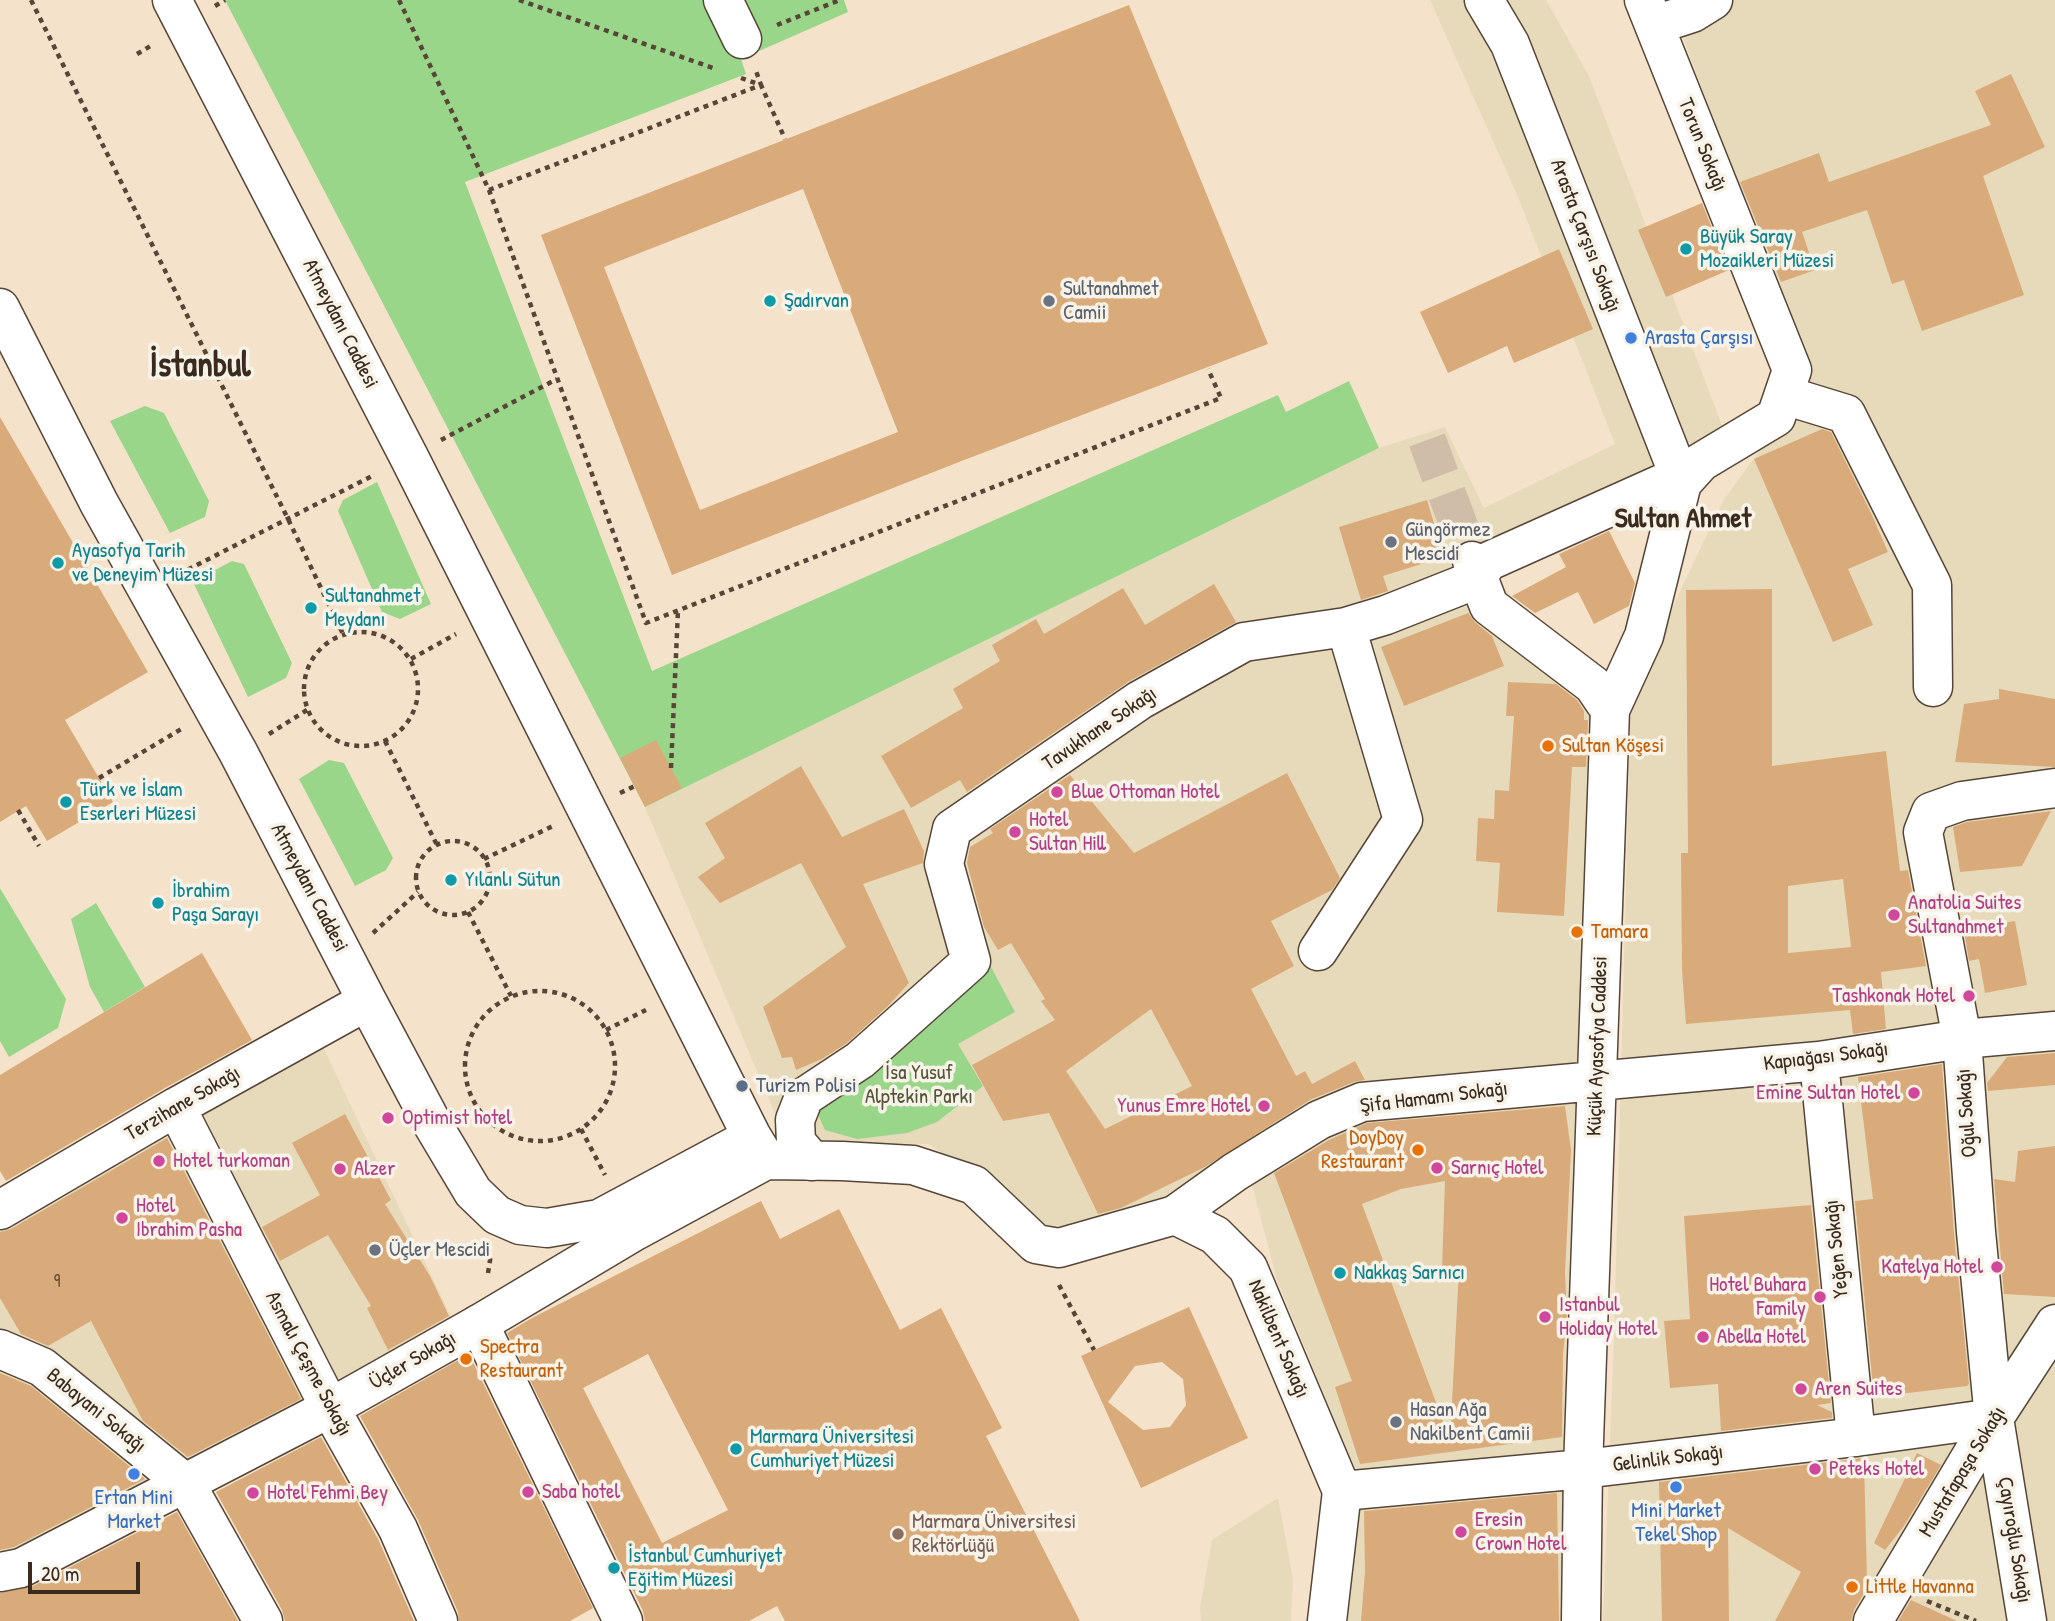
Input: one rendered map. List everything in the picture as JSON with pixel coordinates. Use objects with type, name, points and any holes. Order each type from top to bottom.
[{"type":"street","name":"Atmeydanı Caddesi","points":[[0,308],[99,503],[214,709],[433,1125],[473,1192],[497,1215],[520,1225],[547,1228],[599,1219],[759,1149],[409,457],[172,0]]},
{"type":"street","points":[[723,0],[742,39]]},
{"type":"street","name":"Arasta Çarşısı Sokağı","points":[[1484,0],[1510,44],[1681,479]]},
{"type":"street","points":[[1650,14],[1701,0]]},
{"type":"street","points":[[1650,14],[1692,13],[1713,0]]},
{"type":"street","name":"Torun Sokağı","points":[[1650,14],[1792,370],[1776,417],[1702,462],[1681,479]]},
{"type":"street","points":[[1784,395],[1846,414],[1859,439],[1933,585],[1933,687]]},
{"type":"street","points":[[1610,710],[1593,685],[1489,606],[1475,570],[1487,562],[1681,479]]},
{"type":"street","name":"Küçük Ayasofya Caddesi","points":[[1581,1621],[1583,1469],[1610,710],[1644,636],[1681,479]]},
{"type":"street","name":"Tavukhane Sokağı","points":[[812,1161],[796,1142],[795,1120],[804,1097],[860,1060],[971,961],[944,864],[952,829],[1140,700],[1244,642],[1346,627],[1386,615],[1475,570]]},
{"type":"street","points":[[1318,951],[1404,820],[1346,627]]},
{"type":"street","name":"Oğul Sokağı","points":[[1994,1418],[1976,1233],[1962,1039],[1923,832],[1931,812],[1962,801],[2055,788]]},
{"type":"street","name":"Terzihane Sokağı","points":[[0,1210],[176,1107],[367,1002]]},
{"type":"street","name":"Kapıağası Sokağı","points":[[1597,1081],[1819,1061],[1962,1039],[2055,1031]]},
{"type":"street","name":"Yeğen Sokağı","points":[[1819,1061],[1856,1437]]},
{"type":"street","name":"Şifa Hamamı Sokağı","points":[[1175,1215],[1235,1172],[1319,1120],[1362,1102],[1597,1081]]},
{"type":"street","name":"Asmalı Çeşme Sokağı","points":[[176,1107],[330,1408],[398,1530],[438,1621]]},
{"type":"street","points":[[759,1149],[812,1161],[913,1165],[974,1185],[1036,1244],[1059,1248],[1175,1215]]},
{"type":"street","name":"Üçler Sokağı","points":[[0,1572],[20,1568],[330,1408],[479,1324],[635,1231],[759,1149]]},
{"type":"street","name":"Nakilbent Sokağı","points":[[1175,1215],[1215,1235],[1248,1268],[1342,1491],[1327,1621]]},
{"type":"street","points":[[479,1324],[618,1619]]},
{"type":"street","name":"Mustafapaşa Sokağı","points":[[1873,1621],[1994,1418],[2055,1324]]},
{"type":"street","name":"Babayani Sokağı","points":[[0,1349],[42,1367],[186,1484]]},
{"type":"street","name":"Gelinlik Sokağı","points":[[1342,1491],[1583,1469],[1994,1418]]},
{"type":"street","name":"Çayıroğlu Sokağı","points":[[1994,1418],[2027,1621]]},
{"type":"street","points":[[186,1484],[263,1621]]},
{"type":"path","points":[[31,0],[343,634]]},
{"type":"path","points":[[399,0],[489,190],[646,623],[1221,398],[1208,369]]},
{"type":"path","points":[[519,0],[723,72]]},
{"type":"path","points":[[785,139],[742,39],[840,0]]},
{"type":"path","points":[[736,76],[761,85]]},
{"type":"path","points":[[489,190],[761,85]]},
{"type":"path","points":[[148,591],[558,379]]},
{"type":"path","points":[[671,768],[678,610]]},
{"type":"path","points":[[411,659],[489,617]]},
{"type":"path","points":[[362,631],[381,634],[398,644],[411,659],[418,677],[419,696],[413,715],[401,730],[385,741],[367,746],[348,745],[331,738],[317,726],[307,710],[305,673],[313,656],[327,642],[343,634],[362,631]]},
{"type":"path","points":[[99,778],[214,709]]},
{"type":"path","points":[[385,741],[437,845]]},
{"type":"path","points":[[484,859],[587,809]]},
{"type":"path","points":[[18,810],[39,845]]},
{"type":"path","points":[[458,842],[478,851],[484,859],[489,871],[486,895],[468,912],[445,915],[425,903],[418,892],[416,881],[421,860],[437,845],[458,842]]},
{"type":"path","points":[[341,949],[369,937],[418,892]]},
{"type":"path","points":[[468,912],[511,996]]},
{"type":"path","points":[[532,990],[554,992],[575,999],[592,1012],[606,1030],[614,1051],[615,1073],[609,1095],[598,1114],[581,1129],[562,1138],[542,1142],[522,1140],[503,1132],[486,1119],[474,1103],[465,1079],[465,1054],[474,1030],[489,1010],[511,996],[532,990]]},
{"type":"path","points":[[479,1324],[497,1215]]},
{"type":"path","points":[[1036,1244],[1094,1350]]},
{"type":"path","points":[[1893,1587],[1976,1621]]},
{"type":"shaded area","points":[[1430,0],[1546,0],[1589,76],[1723,428],[1490,573],[1595,686],[1567,1621],[1343,1621],[1354,1468],[1277,1280],[1245,1158],[1099,1230],[1048,1231],[929,1144],[787,1142],[645,807],[1379,448],[1445,427],[1484,508],[1615,444],[1518,197]]},
{"type":"shaded area","points":[[1664,0],[2055,0],[2055,1621],[1603,1621],[1614,1336],[1631,694],[1723,501],[1810,381],[1677,21]]},
{"type":"shaded area","points":[[315,1030],[452,1319],[14,1558],[0,1560],[0,1212]]},
{"type":"shaded area","points":[[1278,1498],[1293,1579],[1291,1621],[1201,1621],[1200,1608],[1212,1540]]},
{"type":"green space","points":[[225,0],[844,0],[848,12],[741,59],[746,74],[465,182],[652,671],[1278,395],[1286,412],[1349,381],[1379,448],[645,807]]},
{"type":"green space","points":[[145,406],[164,413],[209,501],[205,517],[170,533],[110,421]]},
{"type":"green space","points":[[377,482],[431,604],[400,619],[382,612],[338,511],[343,500]]},
{"type":"green space","points":[[232,561],[244,564],[292,663],[286,678],[248,697],[193,582]]},
{"type":"green space","points":[[329,760],[344,763],[393,858],[386,870],[355,886],[299,779]]},
{"type":"green space","points":[[0,888],[66,999],[58,1028],[9,1057],[0,1041]]},
{"type":"green space","points":[[96,903],[145,987],[104,1012],[90,987],[71,919]]},
{"type":"green space","name":"İsa Yusuf Alptekin Parkı","points":[[990,965],[1015,1012],[958,1044],[983,1086],[937,1122],[907,1133],[857,1139],[825,1130],[814,1106]]},
{"type":"building","name":"Sultanahmet Camii","points":[[1129,5],[1268,344],[672,575],[541,235]],"holes":[[[803,189],[898,432],[700,510],[604,267]]]},
{"type":"building","points":[[2011,74],[2045,147],[1983,176],[2024,295],[1922,331],[1904,280],[1892,284],[1867,210],[1802,232],[1815,270],[1781,282],[1740,182],[1819,153],[1829,182],[1991,125],[1975,91]]},
{"type":"building","name":"Büyük Saray Mozaikleri Müzesi","points":[[1702,203],[1729,270],[1666,297],[1638,230]]},
{"type":"building","points":[[1559,249],[1593,329],[1514,363],[1507,346],[1448,373],[1420,312]]},
{"type":"building","points":[[0,417],[148,672],[65,720],[113,802],[47,841],[26,806],[0,822]]},
{"type":"building","points":[[1822,429],[1831,432],[1888,552],[1848,569],[1873,625],[1833,642],[1754,459]]},
{"type":"building","name":"Güngörmez Mescidi","points":[[1427,500],[1444,557],[1383,576],[1388,591],[1361,600],[1339,527]]},
{"type":"building","points":[[1609,531],[1635,583],[1629,606],[1594,624],[1578,592],[1535,613],[1512,596],[1566,567],[1559,554]]},
{"type":"building","points":[[1214,584],[1236,622],[1128,682],[967,792],[960,780],[911,808],[881,756],[963,708],[953,689],[1000,661],[992,645],[1036,619],[1044,634],[1123,588],[1145,625]]},
{"type":"building","points":[[1772,589],[1772,766],[1886,751],[1900,871],[1908,870],[1926,966],[1881,972],[1886,1029],[1853,1034],[1850,1010],[1686,1024],[1682,970],[1681,853],[1688,853],[1686,590]],"holes":[[[1843,879],[1851,947],[1788,953],[1788,886]]]},
{"type":"building","points":[[1468,613],[1492,636],[1504,666],[1404,706],[1381,647]]},
{"type":"building","points":[[1508,682],[1556,684],[1577,700],[1584,711],[1584,720],[1588,720],[1586,767],[1572,767],[1564,916],[1497,912],[1500,863],[1476,861],[1478,818],[1494,819],[1495,790],[1509,791],[1514,716],[1506,716]]},
{"type":"building","points":[[1999,689],[2055,699],[2055,767],[1955,762],[1964,704],[1999,699]]},
{"type":"building","points":[[656,740],[682,788],[645,807],[620,758]]},
{"type":"building","points":[[801,766],[842,837],[904,809],[924,851],[923,863],[863,884],[909,983],[847,1043],[822,1059],[796,1070],[792,1057],[782,1058],[763,1007],[846,947],[801,863],[720,903],[698,877],[725,858],[705,823]]},
{"type":"building","points":[[1287,773],[1340,878],[1332,890],[1271,921],[1294,966],[1251,989],[1296,1076],[1305,1071],[1312,1084],[1355,1061],[1365,1080],[1310,1100],[1205,1167],[1121,1208],[1098,1214],[1049,1113],[1003,1121],[972,1065],[1055,1020],[1041,1001],[1045,999],[1011,943],[998,950],[984,927],[967,863],[970,847],[993,833],[990,829],[1070,775],[1134,853]],"holes":[[[1151,1009],[1192,1086],[1105,1129],[1066,1071]]]},
{"type":"building","points":[[2051,811],[2022,866],[1960,872],[1953,827],[1967,822]]},
{"type":"building","points":[[2015,921],[2027,985],[1985,993],[1979,959],[1969,961],[1964,930]]},
{"type":"building","points":[[202,953],[252,1040],[6,1181],[0,1171],[0,1075]]},
{"type":"building","points":[[2055,1053],[2055,1085],[1988,1091],[1987,1083],[2007,1057]]},
{"type":"building","points":[[1942,1064],[1954,1234],[1969,1384],[1874,1397],[1855,1201],[1873,1199],[1858,1077]]},
{"type":"building","points":[[1565,1106],[1571,1150],[1565,1273],[1567,1316],[1563,1354],[1562,1437],[1360,1464],[1335,1387],[1352,1381],[1274,1173],[1329,1140],[1367,1123]],"holes":[[[1445,1181],[1442,1268],[1459,1269],[1450,1440],[1362,1204],[1401,1189]]]},
{"type":"building","points":[[345,1114],[391,1200],[385,1204],[430,1276],[449,1316],[388,1350],[367,1308],[371,1306],[328,1235],[280,1261],[262,1227],[320,1195],[292,1143]]},
{"type":"building","points":[[167,1138],[301,1399],[188,1457],[143,1421],[91,1321],[48,1346],[21,1334],[0,1298],[0,1232],[11,1229]]},
{"type":"building","points":[[2055,1146],[2055,1297],[2004,1294],[1994,1179],[2015,1182],[2018,1151]]},
{"type":"building","points":[[761,1201],[780,1239],[839,1209],[900,1330],[941,1308],[1002,1428],[986,1436],[1080,1621],[785,1621],[777,1606],[749,1621],[645,1621],[643,1611],[507,1333]],"holes":[[[648,1354],[728,1510],[662,1543],[583,1388]]]},
{"type":"building","points":[[1811,1205],[1831,1403],[1817,1405],[1832,1412],[1832,1418],[1721,1431],[1718,1384],[1670,1388],[1664,1321],[1690,1319],[1684,1216]]},
{"type":"building","points":[[1189,1307],[1248,1438],[1141,1488],[1081,1356]],"holes":[[[1162,1362],[1183,1379],[1186,1405],[1170,1427],[1143,1430],[1108,1402],[1135,1366]]]},
{"type":"building","points":[[469,1354],[593,1608],[570,1621],[459,1621],[458,1612],[418,1520],[360,1416]]},
{"type":"building","points":[[0,1373],[31,1386],[145,1479],[14,1547],[0,1550]]},
{"type":"building","points":[[321,1437],[378,1539],[414,1621],[285,1621],[282,1610],[216,1492]]},
{"type":"building","points":[[1917,1453],[1941,1465],[1904,1526],[1885,1550],[1874,1543]]},
{"type":"building","points":[[1864,1458],[1867,1581],[1870,1583],[1854,1610],[1851,1621],[1775,1621],[1801,1572],[1728,1528],[1729,1621],[1662,1621],[1659,1482]]},
{"type":"building","name":"Eresin Crown Hotel","points":[[1557,1493],[1559,1621],[1361,1621],[1365,1572],[1364,1511]]},
{"type":"building","points":[[177,1512],[238,1621],[0,1621],[0,1593],[31,1587]]},
{"type":"building","points":[[1911,1600],[1957,1621],[1898,1621]]},
{"type":"tunnel","points":[[1427,440],[1472,561]]},
{"type":"place","name":"Büyük Saray Mozaikleri Müzesi","points":[[1686,249]]},
{"type":"place","name":"Şadırvan","points":[[770,301]]},
{"type":"place","name":"Sultanahmet Camii","points":[[1049,301]]},
{"type":"place","name":"Arasta Çarşısı","points":[[1631,338]]},
{"type":"place","name":"Güngörmez Mescidi","points":[[1391,542]]},
{"type":"place","name":"Ayasofya Tarih ve Deneyim Müzesi","points":[[58,563]]},
{"type":"place","name":"Sultanahmet Meydanı","points":[[311,608]]},
{"type":"place","name":"Sultan Köşesi","points":[[1548,746]]},
{"type":"place","name":"Blue Ottoman Hotel","points":[[1057,792]]},
{"type":"place","name":"Türk ve İslam Eserleri Müzesi","points":[[66,802]]},
{"type":"place","name":"Hotel Sultan Hill","points":[[1015,832]]},
{"type":"place","name":"Yılanlı Sütun","points":[[451,880]]},
{"type":"place","name":"İbrahim Paşa Sarayı","points":[[158,903]]},
{"type":"place","name":"Anatolia Suites Sultanahmet","points":[[1894,915]]},
{"type":"place","name":"Tamara","points":[[1577,932]]},
{"type":"place","name":"Tashkonak Hotel","points":[[1969,996]]},
{"type":"place","name":"Turizm Polisi","points":[[742,1086]]},
{"type":"place","name":"Emine Sultan Hotel","points":[[1914,1093]]},
{"type":"place","name":"Yunus Emre Hotel","points":[[1264,1106]]},
{"type":"place","name":"Optimist hotel","points":[[388,1118]]},
{"type":"place","name":"DoyDoy Restaurant","points":[[1418,1150]]},
{"type":"place","name":"Hotel turkoman","points":[[159,1161]]},
{"type":"place","name":"Sarnıç Hotel","points":[[1437,1168]]},
{"type":"place","name":"Alzer","points":[[340,1169]]},
{"type":"place","name":"Hotel Ibrahim Pasha","points":[[122,1218]]},
{"type":"place","name":"Üçler Mescidi","points":[[375,1250]]},
{"type":"place","name":"Katelya Hotel","points":[[1997,1267]]},
{"type":"place","name":"Nakkaş Sarnıcı","points":[[1340,1273]]},
{"type":"place","name":"Hotel Buhara Family","points":[[1820,1297]]},
{"type":"place","name":"Istanbul Holiday Hotel","points":[[1545,1317]]},
{"type":"place","name":"Abella Hotel","points":[[1703,1337]]},
{"type":"place","name":"Spectra Restaurant","points":[[466,1359]]},
{"type":"place","name":"Aren Suites","points":[[1801,1389]]},
{"type":"place","name":"Hasan Ağa Nakilbent Camii","points":[[1396,1422]]},
{"type":"place","name":"Marmara Üniversitesi Cumhuriyet Müzesi","points":[[736,1449]]},
{"type":"place","name":"Peteks Hotel","points":[[1815,1469]]},
{"type":"place","name":"Ertan Mini Market","points":[[134,1474]]},
{"type":"place","name":"Mini Market Tekel Shop","points":[[1676,1487]]},
{"type":"place","name":"Saba hotel","points":[[528,1492]]},
{"type":"place","name":"Hotel Fehmi Bey","points":[[253,1493]]},
{"type":"place","name":"Eresin Crown Hotel","points":[[1461,1532]]},
{"type":"place","name":"Marmara Üniversitesi Rektörlüğü","points":[[898,1534]]},
{"type":"place","name":"İstanbul Cumhuriyet Eğitim Müzesi","points":[[614,1568]]},
{"type":"place","name":"Little Havanna","points":[[1852,1587]]},
{"type":"district","name":"İstanbul","points":[[200,367]]},
{"type":"district","name":"Sultan Ahmet","points":[[1683,520]]}]
